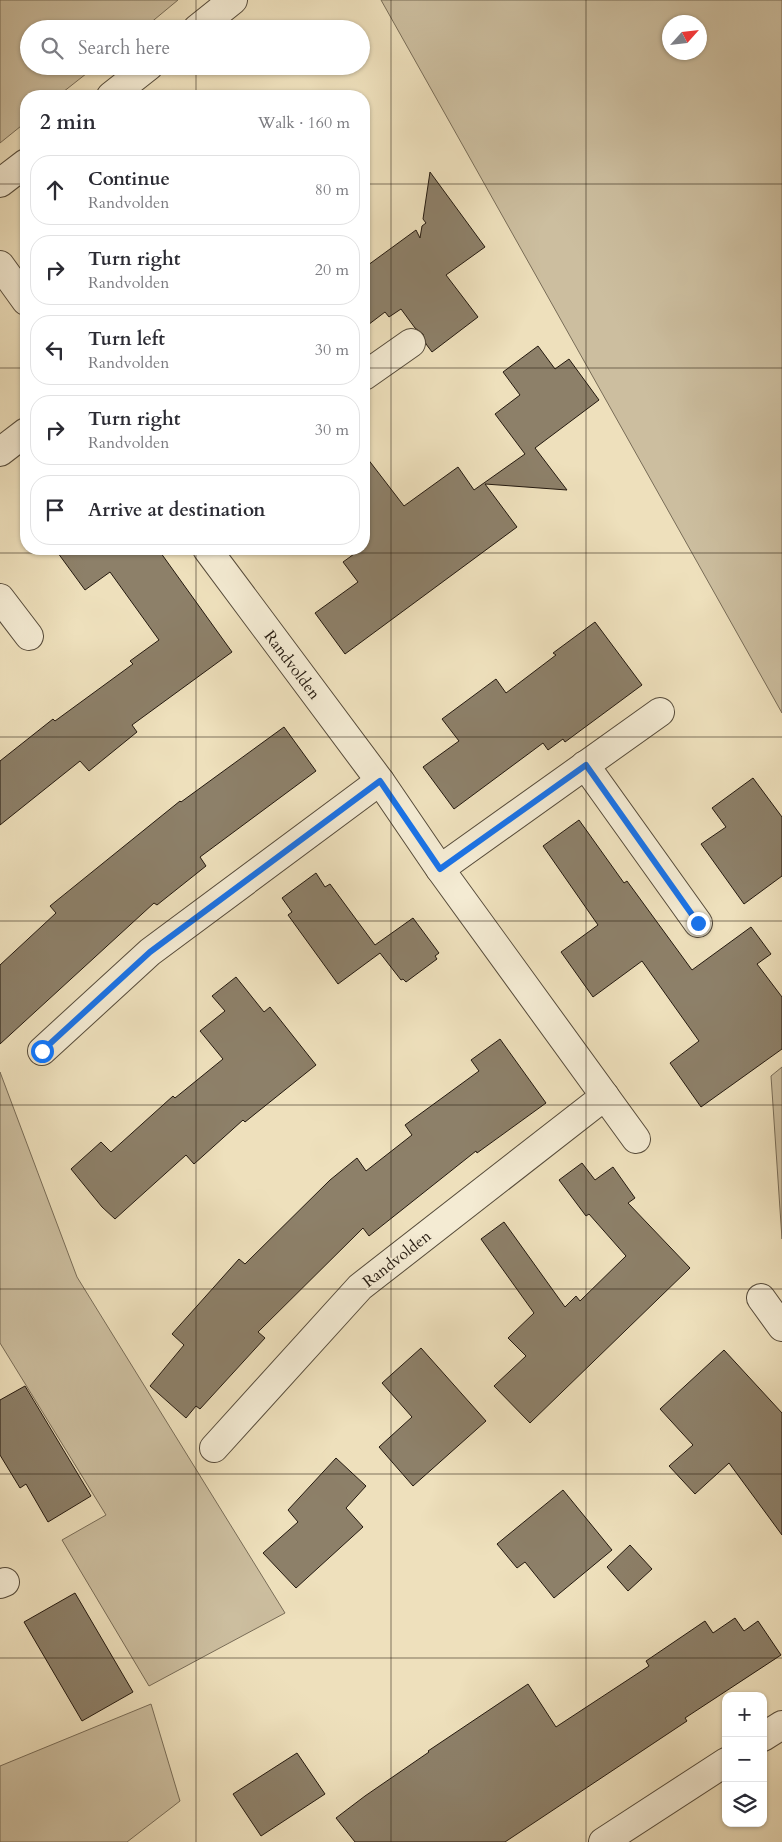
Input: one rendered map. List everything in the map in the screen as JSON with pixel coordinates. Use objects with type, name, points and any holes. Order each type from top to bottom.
[{"type":"street","points":[[208,20],[233,0]]},
{"type":"street","points":[[119,90],[138,75]]},
{"type":"street","points":[[0,183],[20,167]]},
{"type":"street","points":[[0,265],[20,293]]},
{"type":"street","points":[[370,372],[411,343]]},
{"type":"street","points":[[0,452],[20,437]]},
{"type":"street","name":"Randvolden","points":[[211,555],[380,781],[440,869],[636,1140]]},
{"type":"street","points":[[0,598],[29,636]]},
{"type":"street","points":[[440,869],[660,712]]},
{"type":"street","points":[[586,765],[698,923]]},
{"type":"street","points":[[42,1051],[150,952],[380,781]]},
{"type":"street","name":"Randvolden","points":[[214,1448],[360,1287],[605,1096]]},
{"type":"street","points":[[761,1298],[782,1327]]},
{"type":"street","points":[[767,1734],[782,1725]]},
{"type":"street","points":[[604,1842],[722,1765]]},
{"type":"shaded area","points":[[0,0],[178,0],[154,20],[20,20],[20,75],[85,75],[66,90],[20,90],[20,127],[0,143]]},
{"type":"shaded area","points":[[381,0],[782,0],[782,713]]},
{"type":"shaded area","points":[[782,1067],[782,1239],[771,1076]]},
{"type":"shaded area","points":[[0,1072],[77,1277],[285,1613],[149,1686],[62,1540],[106,1515],[0,1343]]},
{"type":"shaded area","points":[[151,1704],[180,1801],[127,1842],[0,1842],[0,1766]]},
{"type":"building","points":[[430,172],[485,247],[446,275],[478,317],[432,352],[426,344],[423,334],[415,328],[401,309],[389,317],[385,312],[370,323],[370,264],[416,230],[420,238],[422,226],[426,223],[423,219]]},
{"type":"building","points":[[538,346],[555,369],[569,359],[599,400],[535,448],[567,490],[485,484],[517,527],[345,654],[315,613],[358,582],[343,562],[353,555],[370,555],[370,462],[404,506],[458,467],[474,490],[525,454],[495,414],[520,395],[503,372]]},
{"type":"building","points":[[59,555],[162,555],[232,652],[132,725],[137,732],[89,771],[80,761],[0,825],[0,761],[53,719],[55,721],[133,664],[130,661],[159,640],[110,572],[85,590]]},
{"type":"building","points":[[595,622],[642,685],[565,742],[563,739],[548,750],[543,743],[454,809],[423,767],[459,741],[442,719],[496,679],[506,693],[556,655],[553,653]]},
{"type":"building","points":[[284,727],[316,771],[200,857],[206,866],[157,905],[154,903],[0,1044],[0,965],[56,913],[50,906],[180,801]]},
{"type":"building","points":[[753,778],[782,817],[782,876],[744,904],[701,844],[726,827],[712,808]]},
{"type":"building","points":[[579,820],[624,883],[627,881],[692,970],[751,927],[771,954],[757,964],[782,997],[782,1049],[701,1107],[670,1063],[699,1041],[642,961],[593,997],[561,952],[598,925],[543,846]]},
{"type":"building","points":[[316,873],[325,887],[330,884],[375,945],[413,918],[439,953],[435,956],[437,959],[406,982],[403,979],[401,980],[380,953],[338,984],[288,915],[292,912],[282,898]]},
{"type":"building","points":[[236,977],[264,1012],[270,1007],[316,1065],[245,1122],[243,1120],[194,1164],[186,1155],[115,1219],[102,1207],[71,1169],[101,1142],[111,1152],[173,1096],[175,1098],[223,1059],[200,1031],[225,1011],[212,996]]},
{"type":"building","points":[[500,1039],[546,1103],[477,1153],[476,1151],[369,1236],[363,1228],[258,1332],[265,1338],[200,1409],[196,1406],[186,1418],[150,1386],[184,1345],[172,1334],[239,1259],[245,1264],[330,1180],[357,1158],[366,1171],[412,1135],[405,1125],[479,1071],[471,1060]]},
{"type":"building","points":[[582,1163],[595,1180],[613,1167],[635,1198],[628,1203],[690,1268],[530,1423],[494,1386],[526,1356],[508,1338],[534,1313],[481,1239],[504,1222],[565,1307],[576,1296],[580,1301],[626,1256],[589,1214],[586,1216],[559,1180]]},
{"type":"building","points":[[421,1348],[486,1421],[413,1486],[379,1447],[412,1417],[382,1383]]},
{"type":"building","points":[[724,1350],[782,1413],[782,1535],[729,1463],[695,1494],[669,1466],[693,1445],[660,1409]]},
{"type":"building","points":[[25,1386],[91,1496],[48,1522],[26,1484],[20,1488],[0,1455],[0,1400]]},
{"type":"building","points":[[336,1458],[366,1486],[346,1508],[363,1527],[296,1588],[263,1553],[298,1522],[288,1510]]},
{"type":"building","points":[[563,1490],[612,1550],[554,1598],[525,1562],[517,1568],[497,1544]]},
{"type":"building","points":[[630,1545],[652,1569],[628,1591],[607,1567]]},
{"type":"building","points":[[75,1593],[133,1692],[82,1721],[24,1622]]},
{"type":"building","points":[[735,1618],[744,1631],[758,1621],[781,1655],[722,1692],[685,1718],[687,1721],[505,1842],[355,1842],[336,1818],[428,1751],[528,1684],[556,1727],[649,1666],[646,1661],[705,1621],[713,1633]]},
{"type":"building","points":[[297,1753],[325,1794],[261,1836],[233,1794]]},
{"type":"route","points":[[42,1051],[150,952],[380,781],[440,869],[586,765],[698,923]]}]
